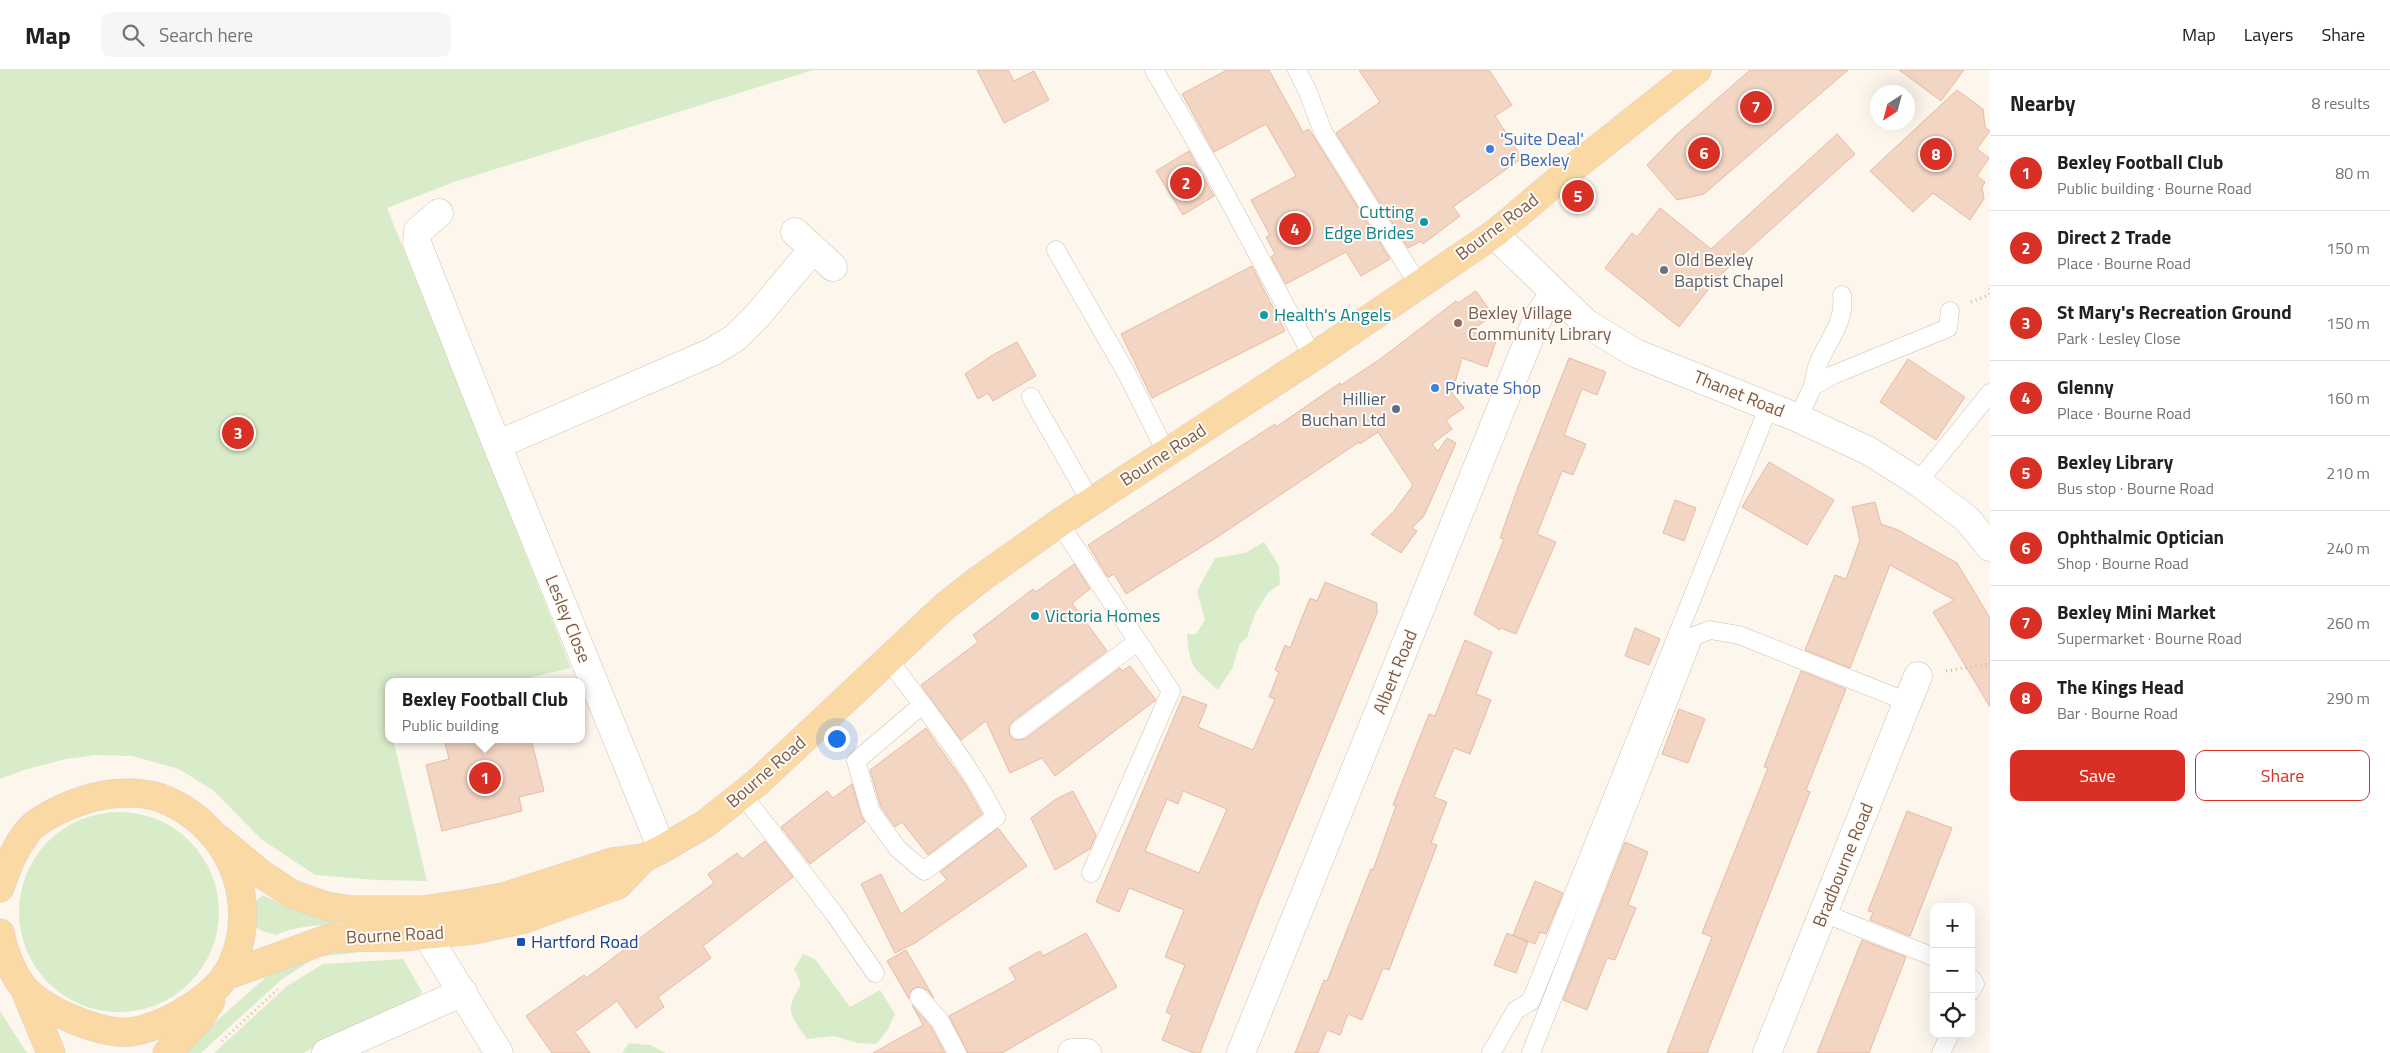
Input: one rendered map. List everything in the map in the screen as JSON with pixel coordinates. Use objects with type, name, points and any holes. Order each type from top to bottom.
[{"type":"main road","name":"Bourne Road","points":[[223,979],[330,938],[403,938],[474,930],[525,919],[618,885],[653,853],[705,824],[742,794],[802,742],[944,606],[1059,523],[1313,357],[1494,234],[1563,176],[1697,70]]},
{"type":"main road","name":"Bourne Road","points":[[29,830],[59,810],[93,796],[125,793],[157,797],[190,814],[260,873],[292,894],[326,906],[352,910],[422,910],[503,897],[612,862],[653,853]]},
{"type":"main road","points":[[0,840],[29,830]]},
{"type":"main road","points":[[0,888],[9,859],[29,830]]},
{"type":"main road","points":[[167,1053],[198,1021],[234,958],[240,938],[243,904],[235,870],[219,839]]},
{"type":"main road","points":[[0,933],[4,958],[25,989],[51,1053]]},
{"type":"main road","points":[[25,989],[61,1014],[94,1027],[129,1032],[160,1024],[189,1008],[223,979]]},
{"type":"street","name":"Lesley Close","points":[[439,213],[418,231],[418,243],[653,853]]},
{"type":"street","name":"Thanet Road","points":[[1494,234],[1586,323],[1635,353],[1798,418],[1869,451],[1918,482],[1967,519],[1990,547]]},
{"type":"street","points":[[497,445],[712,352],[735,338],[758,315],[804,241],[833,268]]},
{"type":"street","name":"Albert Road","points":[[1241,1053],[1538,317],[1554,294]]},
{"type":"street","name":"Bradbourne Road","points":[[1767,1053],[1908,702],[1929,674]]},
{"type":"street","points":[[426,934],[499,1053]]},
{"type":"street","points":[[326,1053],[462,992]]},
{"type":"street","points":[[1072,1053],[1087,1053]]},
{"type":"lane","points":[[1154,70],[1213,171],[1313,357]]},
{"type":"lane","points":[[1297,70],[1308,92],[1323,132],[1418,284]]},
{"type":"lane","points":[[1056,250],[1127,374],[1166,452]]},
{"type":"lane","points":[[1798,418],[1813,386],[1818,364],[1837,327],[1844,308],[1842,295]]},
{"type":"lane","points":[[1813,386],[1832,375],[1948,328],[1950,311]]},
{"type":"lane","points":[[1918,482],[1990,393]]},
{"type":"lane","points":[[1031,398],[1091,502]]},
{"type":"lane","points":[[1492,1053],[1516,1010],[1531,1000],[1769,406]]},
{"type":"lane","points":[[1059,523],[1171,691],[1091,873]]},
{"type":"lane","points":[[1531,1053],[1694,636],[1710,630],[1739,636],[1908,702]]},
{"type":"lane","points":[[1019,730],[1137,642]]},
{"type":"lane","points":[[888,659],[922,705],[978,781],[996,817],[924,871],[898,849],[871,812],[856,761],[922,705]]},
{"type":"lane","points":[[742,794],[833,912],[875,973]]},
{"type":"lane","points":[[1823,913],[1930,955]]},
{"type":"lane","points":[[919,997],[940,1021],[957,1053]]},
{"type":"lane","points":[[1941,1053],[1948,1038]]},
{"type":"path","points":[[1989,295],[1990,288]]},
{"type":"path","points":[[1929,674],[1990,664]]},
{"type":"path","points":[[215,1047],[284,984]]},
{"type":"green space","points":[[0,70],[813,70],[454,182],[387,208],[571,668],[528,678],[385,678],[385,743],[394,743],[427,881],[377,880],[315,875],[261,839],[214,791],[179,769],[132,756],[96,755],[66,759],[24,770],[0,779]]},
{"type":"green space","points":[[1264,542],[1279,566],[1280,584],[1268,593],[1255,614],[1247,637],[1239,645],[1233,667],[1218,690],[1198,672],[1189,654],[1187,634],[1196,634],[1205,620],[1197,591],[1215,558],[1245,553]]},
{"type":"green space","points":[[109,812],[129,812],[157,819],[175,829],[190,841],[202,856],[212,874],[219,902],[219,922],[212,950],[202,968],[190,983],[175,995],[157,1005],[129,1012],[109,1012],[81,1005],[63,995],[42,976],[26,950],[23,941],[19,922],[19,902],[26,874],[36,856],[55,835],[81,819],[90,816]]},
{"type":"green space","points":[[263,895],[298,910],[337,920],[337,925],[306,927],[276,935],[262,931],[251,923],[251,905]]},
{"type":"green space","points":[[372,949],[369,951],[316,957],[281,980],[201,1053],[180,1053],[281,964],[315,952]]},
{"type":"green space","points":[[803,954],[815,959],[850,1007],[880,990],[895,1014],[887,1031],[876,1044],[857,1043],[834,1036],[807,1039],[791,1012],[793,1001],[801,984],[794,969]]},
{"type":"green space","points":[[403,959],[422,992],[417,998],[303,1053],[214,1053],[287,986],[323,964]]},
{"type":"green space","points":[[0,1011],[25,1050],[27,1053],[0,1053]]},
{"type":"green space","points":[[629,1043],[650,1045],[666,1053],[622,1053]]},
{"type":"building","points":[[977,70],[1008,70],[1014,81],[1034,71],[1049,100],[1004,123]]},
{"type":"building","points":[[1227,70],[1269,70],[1303,132],[1309,129],[1390,259],[1361,276],[1346,252],[1286,284],[1271,257],[1275,254],[1266,237],[1270,235],[1251,200],[1296,176],[1266,124],[1214,152],[1182,94]]},
{"type":"building","points":[[1359,70],[1489,70],[1512,105],[1495,116],[1522,158],[1453,207],[1460,216],[1423,244],[1421,241],[1408,248],[1336,133],[1380,102]]},
{"type":"building","points":[[1750,70],[1848,70],[1704,194],[1677,200],[1647,165],[1676,135]]},
{"type":"building","points":[[1899,70],[1964,70],[1941,101]]},
{"type":"building","points":[[1957,90],[1983,109],[1985,127],[1990,131],[1977,149],[1989,158],[1977,176],[1985,182],[1982,187],[1984,199],[1970,220],[1933,193],[1913,212],[1870,171]]},
{"type":"building","points":[[1837,134],[1855,154],[1718,277],[1679,327],[1605,268],[1632,233],[1637,237],[1660,208],[1711,249]]},
{"type":"building","points":[[1189,151],[1214,196],[1183,215],[1156,171]]},
{"type":"building","points":[[1252,266],[1285,331],[1152,398],[1121,334]]},
{"type":"building","points":[[1476,291],[1493,315],[1471,331],[1496,341],[1487,367],[1462,358],[1452,393],[1464,408],[1446,420],[1452,429],[1432,444],[1438,451],[1447,438],[1456,443],[1424,516],[1412,528],[1417,531],[1401,553],[1371,534],[1394,511],[1413,485],[1378,432],[1360,444],[1359,442],[1219,536],[1126,594],[1114,574],[1109,577],[1107,576],[1088,545],[1275,424],[1276,427],[1340,383],[1341,385],[1379,360],[1456,301],[1458,303]]},
{"type":"building","points":[[1017,342],[1036,376],[993,401],[988,393],[978,399],[965,374],[991,356]]},
{"type":"building","points":[[1569,358],[1606,372],[1597,395],[1582,389],[1564,435],[1586,444],[1573,475],[1562,471],[1537,534],[1556,542],[1516,634],[1501,628],[1500,630],[1474,614],[1504,539],[1500,538],[1518,487]]},
{"type":"building","points":[[1908,359],[1965,397],[1936,440],[1880,402]]},
{"type":"building","points":[[1769,462],[1834,500],[1807,545],[1742,507]]},
{"type":"building","points":[[1675,500],[1696,508],[1684,541],[1663,533]]},
{"type":"building","points":[[1875,502],[1881,524],[1898,530],[1957,563],[1990,618],[1990,707],[1933,612],[1954,600],[1890,565],[1850,668],[1805,650],[1835,575],[1846,579],[1860,540],[1852,507]]},
{"type":"building","points":[[1074,564],[1090,589],[1072,603],[1107,651],[1013,721],[1009,726],[1010,736],[1015,740],[1025,739],[1120,668],[1122,671],[1130,666],[1156,700],[1055,776],[1042,758],[1010,773],[986,721],[961,740],[921,685],[978,642],[973,635],[1033,589],[1036,592]]},
{"type":"building","points":[[1325,582],[1377,603],[1377,613],[1259,901],[1200,1053],[1194,1053],[1162,1040],[1172,1015],[1166,1012],[1185,965],[1165,957],[1184,910],[1129,888],[1119,912],[1096,902],[1183,696],[1207,705],[1198,727],[1253,750],[1275,699],[1269,697],[1279,672],[1275,670],[1285,645],[1290,648],[1310,598],[1317,601]],"holes":[[[1183,791],[1227,809],[1199,873],[1145,851],[1167,799],[1178,804]]]},
{"type":"building","points":[[1635,628],[1660,639],[1649,665],[1625,656]]},
{"type":"building","points":[[1465,640],[1492,652],[1476,694],[1491,700],[1470,754],[1454,748],[1434,797],[1447,802],[1431,843],[1437,845],[1389,970],[1383,968],[1362,1020],[1348,1014],[1340,1035],[1327,1030],[1318,1053],[1295,1053],[1324,980],[1327,981],[1371,869],[1373,870],[1396,806],[1393,805],[1429,714],[1435,716]]},
{"type":"building","points":[[1801,671],[1846,689],[1806,790],[1810,792],[1707,1053],[1667,1053],[1712,937],[1702,933],[1768,768],[1764,767]]},
{"type":"building","points":[[1679,709],[1705,719],[1688,763],[1662,754]]},
{"type":"building","points":[[926,728],[965,784],[982,814],[928,855],[902,822],[895,827],[881,807],[870,770]]},
{"type":"building","points":[[445,743],[532,743],[544,791],[519,797],[522,811],[442,831],[426,765],[449,759]]},
{"type":"building","points":[[852,784],[861,815],[865,822],[810,864],[781,827],[827,791],[833,798]]},
{"type":"building","points":[[1073,791],[1096,835],[1090,849],[1055,870],[1031,818],[1056,799]]},
{"type":"building","points":[[1907,811],[1952,828],[1910,936],[1870,920],[1873,912],[1868,911]]},
{"type":"building","points":[[998,828],[1027,866],[915,943],[895,953],[861,884],[881,874],[901,914],[947,880],[940,872]]},
{"type":"building","points":[[765,841],[793,877],[703,946],[711,958],[658,997],[664,1007],[636,1028],[617,1001],[575,1032],[590,1053],[552,1053],[526,1016],[584,975],[586,978],[714,883],[708,874],[737,853],[742,859]]},
{"type":"building","points":[[1625,842],[1648,852],[1628,905],[1636,908],[1615,960],[1607,958],[1587,1010],[1563,1000]]},
{"type":"building","points":[[1535,881],[1563,893],[1546,934],[1540,932],[1535,944],[1513,935]]},
{"type":"building","points":[[1086,933],[1117,987],[1002,1053],[968,1053],[949,1016],[1016,980],[1009,968],[1040,951],[1043,956]]},
{"type":"building","points":[[1507,933],[1528,942],[1516,973],[1494,965]]},
{"type":"building","points":[[1862,940],[1906,957],[1869,1053],[1817,1053]]},
{"type":"building","points":[[906,950],[934,998],[927,990],[917,987],[912,989],[909,999],[887,961]]},
{"type":"building","points":[[912,1005],[931,1027],[945,1053],[873,1053],[923,1025]]},
{"type":"place","name":"Bexley Mini Market","points":[[1756,107]]},
{"type":"place","name":"'Suite Deal' of Bexley","points":[[1490,149]]},
{"type":"place","name":"Ophthalmic Optician","points":[[1704,153]]},
{"type":"place","name":"The Kings Head","points":[[1936,154]]},
{"type":"place","name":"Direct 2 Trade","points":[[1186,183]]},
{"type":"place","name":"Bexley Library","points":[[1578,196]]},
{"type":"place","name":"Cutting Edge Brides","points":[[1424,222]]},
{"type":"place","name":"Glenny","points":[[1295,229]]},
{"type":"place","name":"Old Bexley Baptist Chapel","points":[[1664,270]]},
{"type":"place","name":"Health's Angels","points":[[1264,315]]},
{"type":"place","name":"Bexley Village Community Library","points":[[1458,323]]},
{"type":"place","name":"Private Shop","points":[[1435,388]]},
{"type":"place","name":"Hillier Buchan Ltd","points":[[1396,409]]},
{"type":"place","name":"St Mary's Recreation Ground","points":[[238,433]]},
{"type":"place","name":"Victoria Homes","points":[[1035,616]]},
{"type":"place","name":"Bexley Football Club","points":[[485,778]]},
{"type":"place","name":"Hartford Road","points":[[521,942]]}]
